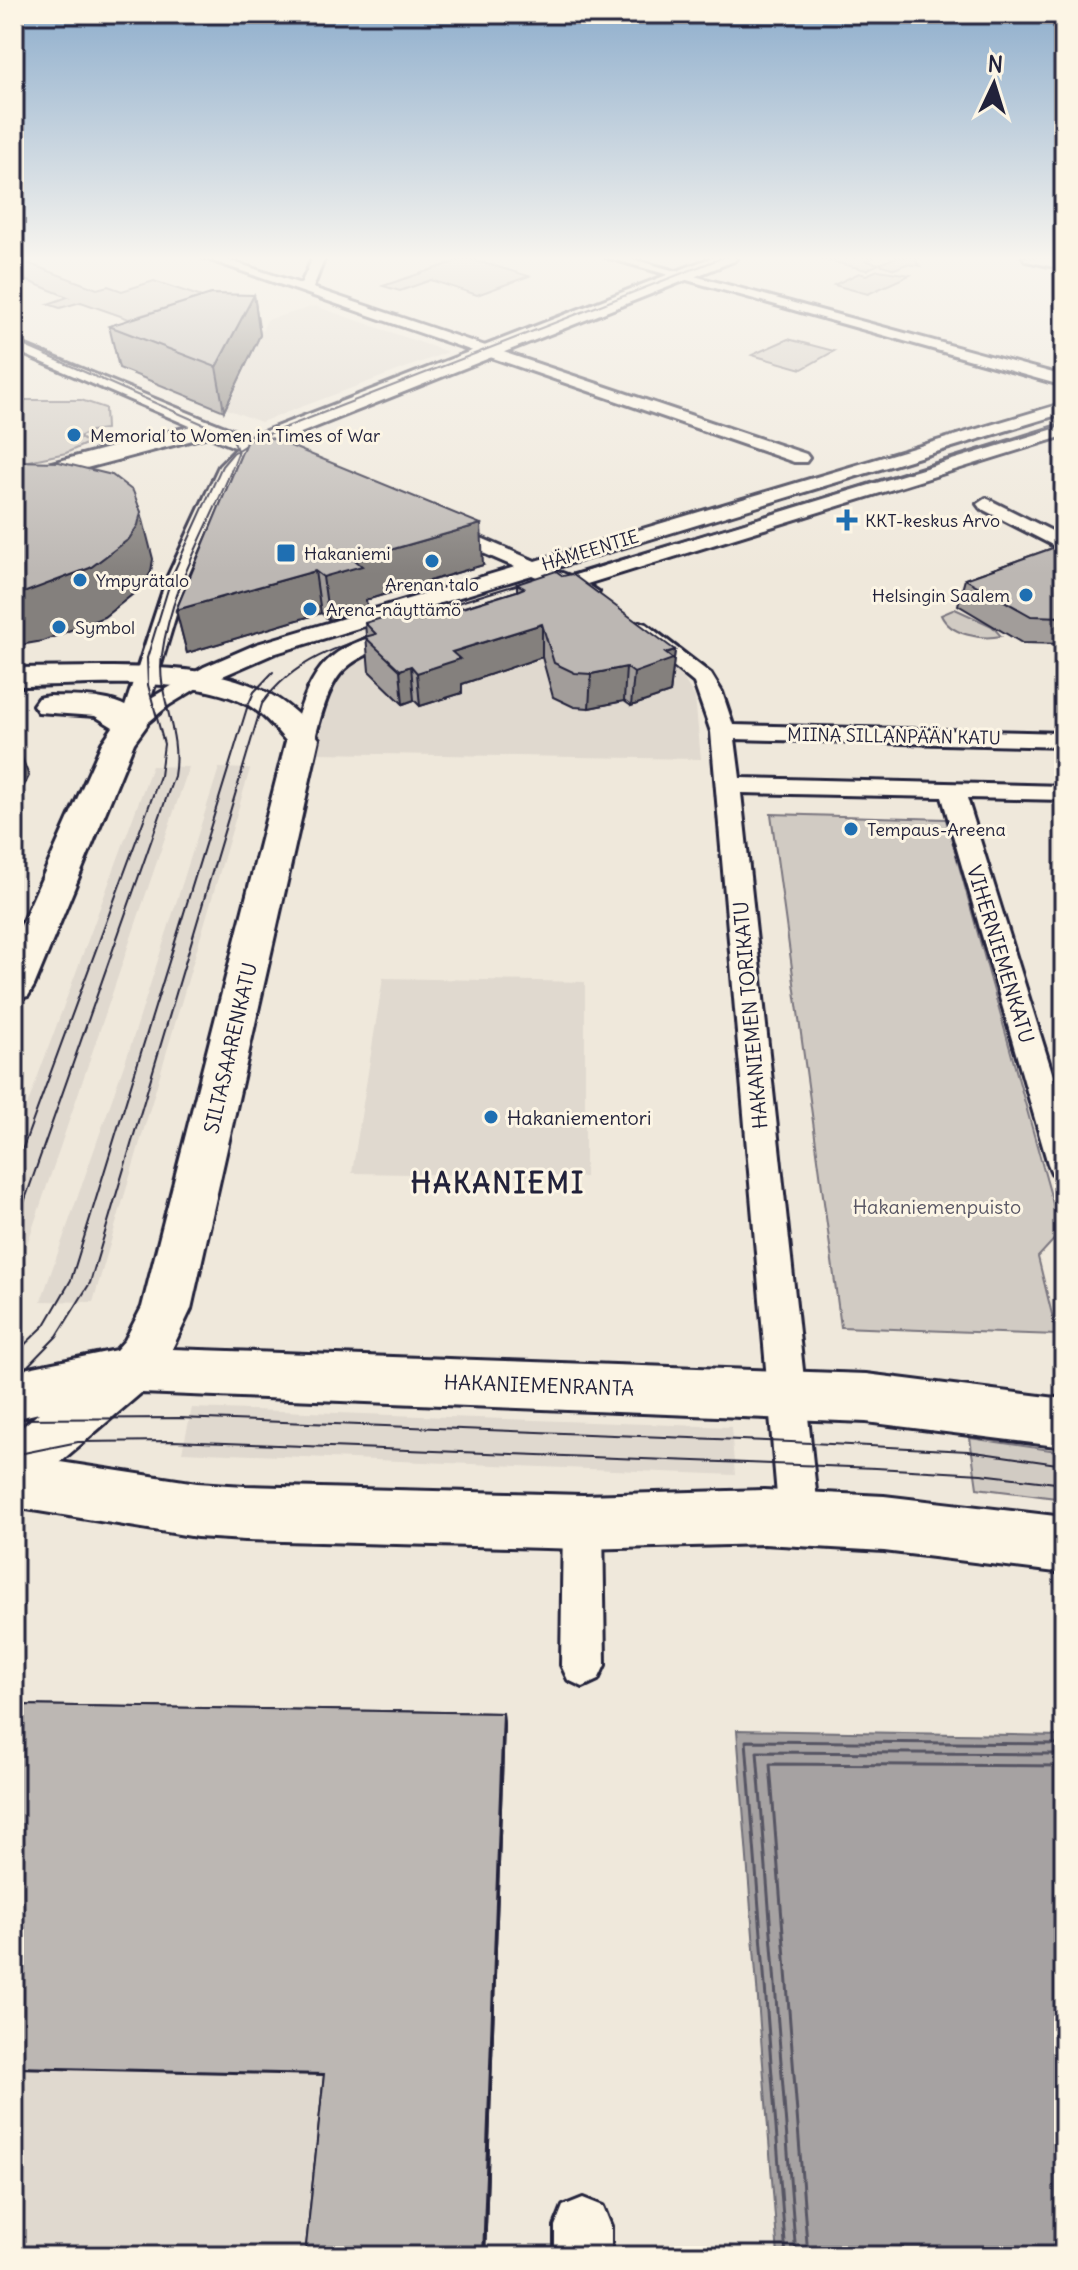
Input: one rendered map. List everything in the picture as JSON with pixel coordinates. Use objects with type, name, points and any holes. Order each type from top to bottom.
[{"type":"main road","points":[[14,480],[210,428],[250,445],[457,363]]},
{"type":"main road","points":[[14,677],[193,680],[219,684],[253,695],[269,705],[303,739]]},
{"type":"main road","points":[[14,704],[102,707],[120,715],[131,725],[118,743],[14,986]]},
{"type":"main road","name":"SILTASAARENKATU","points":[[14,1467],[131,1370],[160,1325],[172,1293],[303,739]]},
{"type":"main road","name":"HAKANIEMENRANTA","points":[[14,1395],[131,1370],[297,1379],[866,1398],[1064,1423]]},
{"type":"main road","points":[[14,1481],[213,1511],[583,1522],[633,1517],[884,1522],[1064,1545]]},
{"type":"street","points":[[56,363],[210,428]]},
{"type":"street","points":[[517,363],[800,458]]},
{"type":"street","points":[[998,363],[1064,381]]},
{"type":"street","name":"HÄMEENTIE","points":[[131,725],[153,705],[193,680],[265,649],[1064,408]]},
{"type":"street","name":"HÄMEENTIE","points":[[535,594],[1064,431]]},
{"type":"street","points":[[131,725],[177,578],[228,466],[250,445],[304,468]]},
{"type":"street","points":[[986,504],[1064,545]]},
{"type":"street","name":"HAKANIEMEN TORIKATU","points":[[433,524],[571,582],[612,609],[703,679],[711,692],[723,732],[799,1519]]},
{"type":"street","points":[[303,739],[314,695],[326,670],[353,651],[425,628]]},
{"type":"street","name":"MIINA SILLANPÄÄN KATU","points":[[723,732],[1064,740]]},
{"type":"street","points":[[728,785],[1064,793]]},
{"type":"street","name":"VIHERNIEMENKATU","points":[[952,790],[1064,1164]]},
{"type":"street","points":[[583,1522],[583,1665]]},
{"type":"shaded area","points":[[134,363],[419,363],[261,422],[119,368]]},
{"type":"shaded area","points":[[531,603],[672,668],[683,678],[695,697],[701,759],[316,753],[331,687],[353,661]]},
{"type":"shaded area","points":[[152,766],[189,767],[14,1283],[14,1141]]},
{"type":"shaded area","points":[[219,768],[250,769],[93,1302],[41,1301],[130,1048]]},
{"type":"shaded area","name":"Hakaniementori","points":[[383,978],[585,982],[585,1177],[352,1173]]},
{"type":"shaded area","points":[[192,1408],[731,1427],[735,1475],[182,1452]]},
{"type":"shaded area","points":[[14,1715],[504,1723],[485,2256],[14,2256]]},
{"type":"green space","points":[[780,363],[813,363],[802,369]]},
{"type":"green space","points":[[14,400],[81,400],[105,408],[106,429],[79,437],[88,443],[66,453],[14,464]]},
{"type":"green space","points":[[955,609],[992,626],[1001,636],[976,636],[951,627],[941,615]]},
{"type":"green space","name":"Hakaniemenpuisto","points":[[771,814],[946,819],[1061,1232],[1038,1257],[1057,1335],[841,1327]]},
{"type":"green space","points":[[970,1438],[1064,1452],[1064,1499],[977,1488]]},
{"type":"water","points":[[737,1730],[1064,1736],[1064,2256],[778,2256]]},
{"type":"building","points":[[266,436],[481,524],[355,560],[362,566],[323,577],[315,571],[176,610],[247,440]]},
{"type":"building","points":[[14,461],[59,462],[112,475],[133,491],[141,512],[138,525],[129,539],[90,568],[14,594]]},
{"type":"building","points":[[1064,544],[1064,617],[1031,616],[965,579]]},
{"type":"building","points":[[556,571],[563,576],[572,574],[675,650],[665,653],[673,659],[634,673],[626,667],[591,674],[575,673],[554,663],[542,624],[452,652],[460,659],[417,673],[411,666],[400,670],[365,637],[376,634],[365,623],[405,611],[418,621],[430,618],[517,591],[524,588],[517,584]]},
{"type":"building","points":[[14,1705],[503,1713],[483,2256],[305,2256],[324,2074],[14,2067]]},
{"type":"tram line","points":[[64,363],[219,431],[233,439],[237,450]]},
{"type":"tram line","points":[[237,450],[253,440],[451,363]]},
{"type":"tram line","points":[[552,581],[1064,422]]},
{"type":"tram line","points":[[14,1172],[160,776],[164,744],[148,685],[147,658],[172,576],[222,466],[237,450]]},
{"type":"tram line","points":[[14,1231],[174,776],[175,744],[161,670],[167,628],[174,602],[237,450]]},
{"type":"tram line","points":[[391,623],[536,579]]},
{"type":"tram line","points":[[14,1380],[57,1336],[90,1283],[262,704],[288,676],[318,657],[388,631]]},
{"type":"tram line","points":[[14,1355],[45,1325],[71,1280],[247,708],[254,692],[273,672]]},
{"type":"tram line","points":[[14,1419],[179,1418],[791,1442],[968,1451],[1064,1465]]},
{"type":"tram line","points":[[14,1455],[78,1442],[173,1441],[876,1468],[981,1474],[1064,1484]]},
{"type":"place","name":"Memorial to Women in Times of War","points":[[74,435]]},
{"type":"place","name":"KKT-keskus Arvo","points":[[847,520]]},
{"type":"place","name":"Hakaniemi","points":[[286,553]]},
{"type":"place","name":"Arenan talo","points":[[432,561]]},
{"type":"place","name":"Ympyrätalo","points":[[80,580]]},
{"type":"place","name":"Helsingin Saalem","points":[[1026,595]]},
{"type":"place","name":"Arena-näyttämö","points":[[310,609]]},
{"type":"place","name":"Symbol","points":[[59,627]]},
{"type":"place","name":"Tempaus-Areena","points":[[851,829]]},
{"type":"place","name":"Hakaniementori","points":[[491,1117]]},
{"type":"district","name":"HAKANIEMI","points":[[498,1183]]}]
